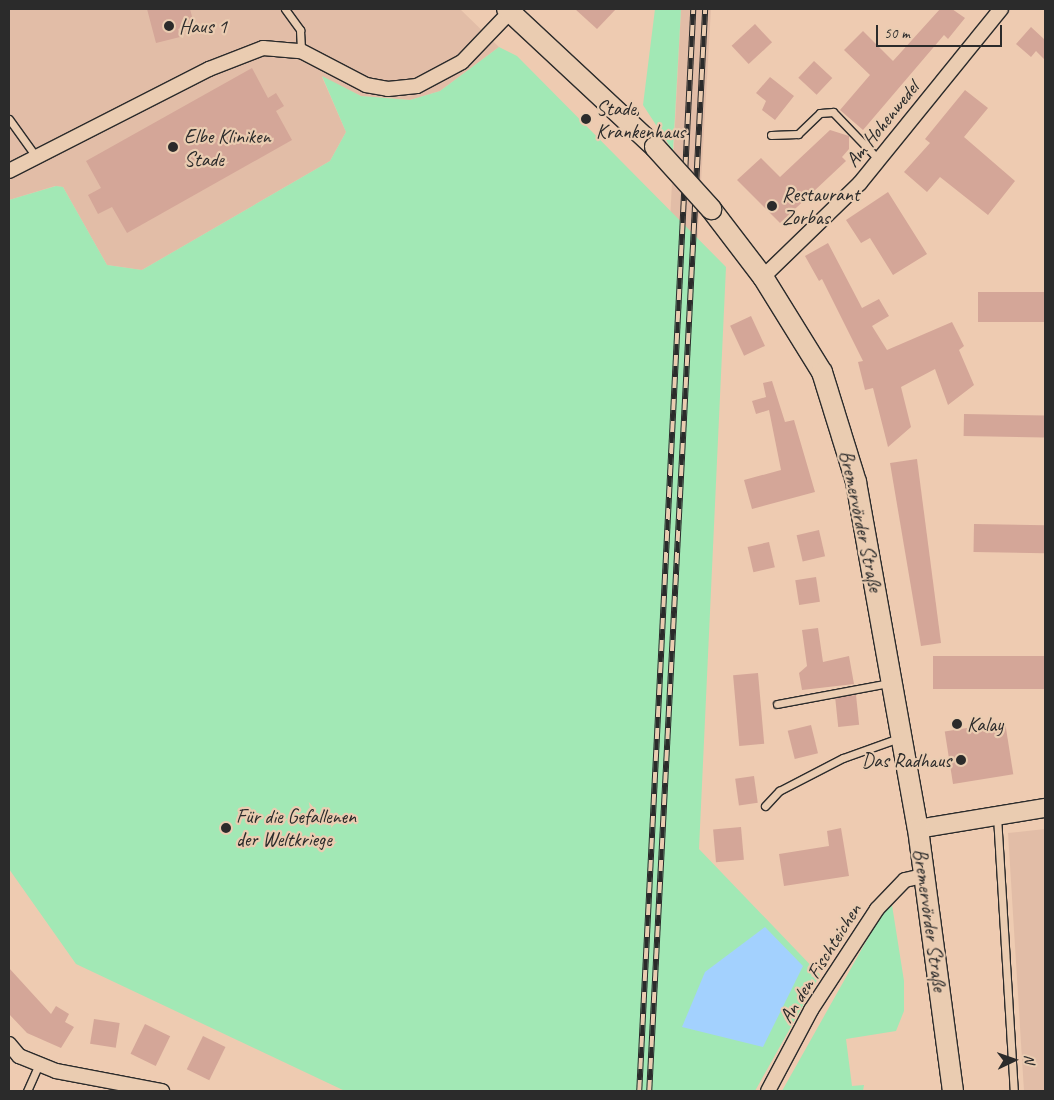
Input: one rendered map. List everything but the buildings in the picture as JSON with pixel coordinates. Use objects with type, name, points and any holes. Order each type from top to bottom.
[{"type":"main road","name":"Bremervörder Straße","points":[[508,10],[655,147],[711,209],[763,277],[822,372],[856,482],[918,829],[914,878],[953,1091]]},
{"type":"street","name":"Am Hohenwedel","points":[[763,277],[879,160],[1001,9]]},
{"type":"street","points":[[9,171],[242,55],[272,47],[301,51],[366,85],[388,89],[417,86],[462,62],[508,10]]},
{"type":"street","points":[[918,829],[1045,808]]},
{"type":"street","name":"An den Fischteichen","points":[[768,1091],[811,1010],[877,908],[914,878]]},
{"type":"street","points":[[9,1044],[18,1056],[39,1064],[162,1091]]},
{"type":"lane","points":[[285,9],[300,30],[301,51]]},
{"type":"lane","points":[[771,135],[798,134],[820,113],[833,112],[879,160]]},
{"type":"lane","points":[[9,119],[37,158]]},
{"type":"lane","points":[[777,704],[892,683]]},
{"type":"lane","points":[[765,806],[779,792],[843,758],[902,737]]},
{"type":"lane","points":[[997,816],[1014,1091]]},
{"type":"lane","points":[[27,1091],[39,1064]]},
{"type":"shaded area","name":"Elbe Kliniken Stade","points":[[9,9],[460,9],[499,47],[440,91],[410,100],[361,96],[322,77],[346,132],[330,161],[142,270],[107,265],[63,187],[55,186],[9,200]]},
{"type":"shaded area","points":[[681,9],[711,9],[669,736],[625,1091]]},
{"type":"shaded area","points":[[1045,829],[1045,1091],[1024,1091],[1008,833]]},
{"type":"green space","points":[[655,9],[681,9],[673,151],[643,105]]},
{"type":"green space","points":[[499,47],[517,56],[726,267],[699,849],[820,975],[755,1091],[345,1091],[76,964],[9,869],[9,200],[56,186],[63,187],[107,265],[142,270],[330,161],[346,132],[322,76],[361,96],[410,100],[440,91]]},
{"type":"green space","points":[[892,905],[904,981],[904,1011],[896,1031],[846,1039],[852,1086],[864,1085],[863,1091],[782,1091],[886,906]]},
{"type":"water","points":[[765,927],[803,966],[763,1047],[682,1027],[705,972]]},
{"type":"railway","points":[[639,1091],[693,9]]},
{"type":"railway","points":[[649,1091],[705,9]]},
{"type":"place","name":"Haus 1","points":[[169,26]]},
{"type":"place","name":"Stade, Krankenhaus","points":[[586,119]]},
{"type":"place","name":"Elbe Kliniken Stade","points":[[173,147]]},
{"type":"place","name":"Restaurant Zorbas","points":[[772,206]]},
{"type":"place","name":"Kalay","points":[[957,724]]},
{"type":"place","name":"Das Radhaus","points":[[961,760]]},
{"type":"place","name":"Für die Gefallenen der Weltkriege","points":[[226,828]]}]
